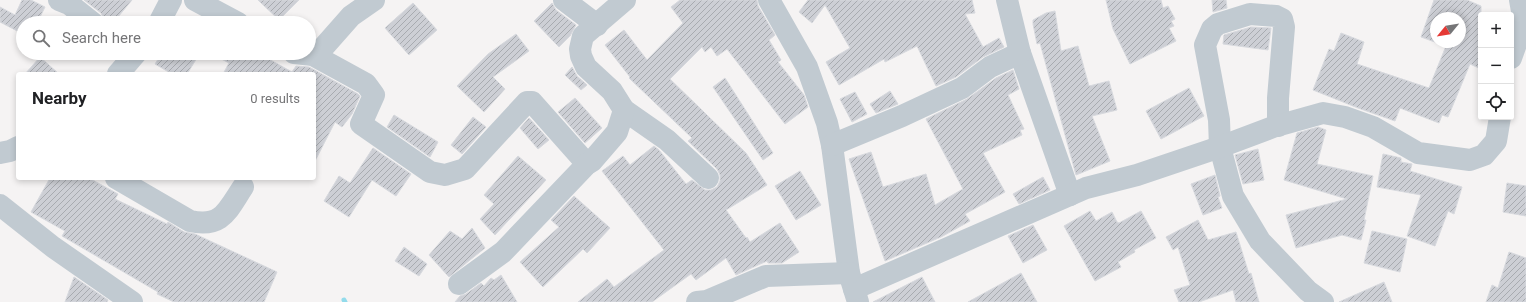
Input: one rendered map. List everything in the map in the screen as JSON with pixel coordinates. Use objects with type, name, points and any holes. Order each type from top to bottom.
[{"type":"street","points":[[58,0],[69,4],[84,16]]},
{"type":"street","points":[[163,16],[171,0]]},
{"type":"street","points":[[196,0],[225,16]]},
{"type":"street","points":[[316,51],[321,50],[352,16],[374,0]]},
{"type":"street","points":[[564,0],[597,25]]},
{"type":"street","points":[[625,0],[583,36],[580,49],[581,56],[586,67],[612,91],[624,110],[666,140],[708,178]]},
{"type":"street","points":[[769,0],[807,67],[827,123],[832,145],[854,288]]},
{"type":"street","points":[[1007,0],[1020,53],[1070,195]]},
{"type":"street","points":[[1514,50],[1524,22],[1520,0]]},
{"type":"street","points":[[1278,126],[1278,98],[1284,27],[1282,19],[1276,16],[1250,14],[1218,24],[1212,29],[1205,45],[1219,120],[1220,148],[1234,196],[1260,241],[1308,291],[1322,302]]},
{"type":"street","points":[[832,145],[902,116],[962,88],[990,67],[1020,53]]},
{"type":"street","points":[[120,72],[128,60]]},
{"type":"street","points":[[316,60],[366,84],[374,95],[361,124],[430,172],[445,175],[465,169],[527,102],[532,102],[587,164]]},
{"type":"street","points":[[460,284],[503,252],[587,164],[592,161],[617,132],[624,110]]},
{"type":"street","points":[[697,302],[707,301],[766,276],[854,288],[1086,188],[1137,175],[1220,148],[1278,126],[1323,113],[1345,117],[1373,127],[1418,153],[1470,160],[1484,155],[1496,141],[1500,120]]},
{"type":"street","points":[[0,153],[16,148]]},
{"type":"street","points":[[119,180],[190,221],[202,224],[223,217],[243,187]]},
{"type":"street","points":[[0,205],[53,247],[132,302]]},
{"type":"building","points":[[22,0],[31,0],[45,7],[40,16],[16,16],[16,30],[0,22],[0,7],[15,15]]},
{"type":"building","points":[[84,0],[132,0],[119,16],[102,16],[101,13]]},
{"type":"building","points":[[258,0],[299,0],[283,16],[275,16]]},
{"type":"building","points":[[680,0],[757,0],[758,6],[775,35],[769,40],[781,60],[778,62],[804,95],[808,107],[785,124],[727,49],[717,56],[711,47],[705,52],[702,47],[670,79],[746,153],[767,185],[726,210],[746,238],[747,237],[750,242],[780,223],[799,252],[782,263],[768,263],[767,261],[736,275],[726,258],[696,280],[691,274],[652,302],[578,302],[607,279],[614,287],[664,250],[602,171],[623,156],[630,165],[654,146],[659,150],[686,184],[692,180],[705,190],[711,190],[717,187],[720,181],[720,175],[717,169],[688,141],[692,138],[629,78],[630,77],[605,45],[624,30],[647,60],[683,23],[671,7]]},
{"type":"building","points":[[808,0],[972,0],[975,13],[965,14],[983,47],[999,38],[1004,47],[983,57],[956,77],[936,86],[917,46],[885,62],[884,59],[839,85],[826,62],[850,48],[825,5],[812,23],[799,12]]},
{"type":"building","points":[[1106,0],[1161,0],[1163,8],[1168,6],[1175,19],[1171,21],[1174,26],[1169,28],[1176,41],[1130,64],[1113,29]]},
{"type":"building","points":[[1212,0],[1226,0],[1227,8],[1213,12]]},
{"type":"building","points":[[1434,0],[1467,0],[1481,6],[1481,12],[1478,12],[1478,68],[1470,64],[1448,117],[1442,115],[1439,123],[1400,108],[1395,121],[1313,90],[1329,49],[1334,51],[1341,33],[1364,42],[1357,64],[1429,88],[1445,48],[1466,48],[1466,12],[1430,12],[1430,40],[1421,37]]},
{"type":"building","points":[[413,3],[437,30],[409,55],[385,28]]},
{"type":"building","points":[[552,3],[556,10],[576,25],[570,36],[559,47],[534,21]]},
{"type":"building","points":[[1055,11],[1061,51],[1078,46],[1089,86],[1109,81],[1117,110],[1092,116],[1110,161],[1076,175],[1040,43],[1037,44],[1033,24],[1033,20],[1046,13]]},
{"type":"building","points":[[1251,27],[1271,28],[1268,50],[1223,44],[1224,35]]},
{"type":"building","points":[[516,34],[529,51],[493,77],[505,89],[484,112],[457,86],[488,54]]},
{"type":"building","points":[[37,60],[43,60],[57,72],[27,72]]},
{"type":"building","points":[[158,60],[196,60],[188,72],[169,72],[155,64]]},
{"type":"building","points":[[223,60],[271,60],[292,72],[224,72],[229,63]]},
{"type":"building","points":[[296,66],[309,67],[360,96],[352,114],[342,127],[335,122],[316,159],[316,72],[292,72]]},
{"type":"building","points":[[572,67],[577,76],[587,85],[581,90],[565,75]]},
{"type":"building","points":[[1013,70],[1019,89],[1008,95],[1024,129],[1020,130],[1022,135],[983,153],[1005,192],[965,214],[970,221],[941,237],[885,261],[849,159],[871,152],[883,187],[926,174],[935,205],[963,189],[926,119],[967,99],[996,78]]},
{"type":"building","points":[[725,78],[773,153],[763,160],[713,87]]},
{"type":"building","points":[[1189,88],[1204,116],[1161,139],[1146,111]]},
{"type":"building","points":[[890,91],[898,104],[876,113],[870,104]]},
{"type":"building","points":[[855,92],[867,114],[852,122],[840,99]]},
{"type":"building","points":[[575,98],[602,128],[585,143],[558,112]]},
{"type":"building","points":[[394,115],[438,142],[430,157],[387,127]]},
{"type":"building","points":[[473,117],[486,127],[462,154],[451,145]]},
{"type":"building","points":[[529,118],[549,140],[538,149],[520,128]]},
{"type":"building","points":[[1318,127],[1326,130],[1317,164],[1373,176],[1364,220],[1366,220],[1361,240],[1342,235],[1296,248],[1286,215],[1347,199],[1284,180],[1297,133]]},
{"type":"building","points":[[373,148],[411,174],[396,196],[372,180],[349,217],[324,201],[339,176],[350,183]]},
{"type":"building","points":[[1258,149],[1264,180],[1243,184],[1235,155]]},
{"type":"building","points":[[1383,154],[1401,158],[1401,162],[1412,164],[1410,171],[1462,187],[1454,214],[1448,211],[1435,246],[1407,236],[1421,195],[1377,187]]},
{"type":"building","points":[[518,156],[546,180],[495,235],[480,219],[494,204],[484,195]]},
{"type":"building","points":[[800,171],[821,205],[796,220],[775,186]]},
{"type":"building","points":[[1215,175],[1220,196],[1218,197],[1222,208],[1203,215],[1191,184]]},
{"type":"building","points":[[1043,177],[1050,190],[1019,204],[1013,194]]},
{"type":"building","points":[[49,180],[93,180],[118,194],[115,199],[167,224],[168,222],[184,232],[195,234],[277,272],[264,302],[174,302],[157,294],[158,292],[62,236],[65,231],[31,212]]},
{"type":"building","points":[[1507,183],[1526,186],[1526,216],[1503,212]]},
{"type":"building","points":[[574,196],[610,228],[587,253],[583,249],[543,287],[520,262],[559,227],[551,220]]},
{"type":"building","points":[[1090,211],[1096,221],[1112,212],[1119,223],[1141,211],[1156,238],[1134,250],[1135,252],[1118,262],[1121,267],[1095,281],[1064,226]]},
{"type":"building","points":[[1198,220],[1208,240],[1236,232],[1249,274],[1251,273],[1259,302],[1236,302],[1233,290],[1199,302],[1179,302],[1174,290],[1190,285],[1178,247],[1173,250],[1166,237]]},
{"type":"building","points":[[1033,225],[1047,250],[1023,263],[1008,236]]},
{"type":"building","points":[[472,228],[485,248],[449,277],[429,255],[450,231],[462,239]]},
{"type":"building","points":[[1372,231],[1407,239],[1400,272],[1364,263]]},
{"type":"building","points":[[404,247],[427,264],[419,276],[395,261]]},
{"type":"building","points":[[1509,252],[1526,258],[1526,302],[1486,302],[1492,285],[1498,288]]},
{"type":"building","points":[[1021,273],[1037,302],[968,302]]},
{"type":"building","points":[[501,275],[517,302],[455,302],[460,296],[466,294],[481,283],[484,286],[491,278],[494,280]]},
{"type":"building","points":[[74,277],[108,300],[107,302],[65,302]]},
{"type":"building","points":[[922,277],[935,302],[873,302]]},
{"type":"building","points":[[1384,282],[1392,302],[1339,302]]}]
